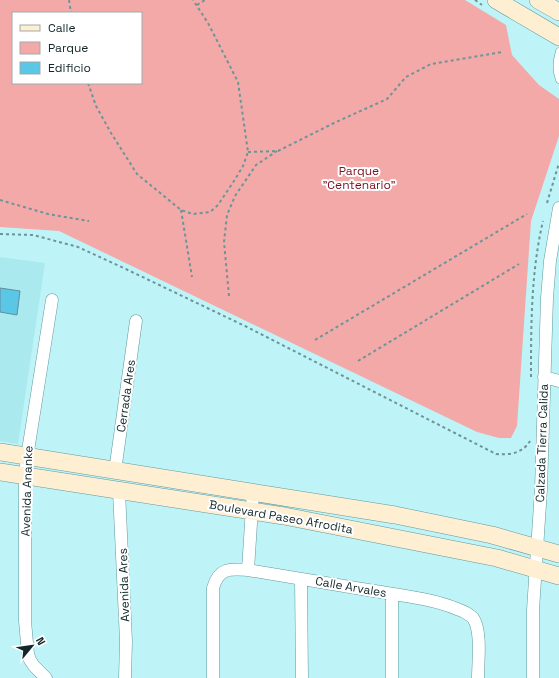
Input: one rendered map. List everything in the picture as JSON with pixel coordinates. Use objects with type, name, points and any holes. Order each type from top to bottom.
[{"type":"street","points":[[496,0],[559,37]]},
{"type":"street","points":[[538,0],[559,12]]},
{"type":"street","name":"Calzada Tierra Calida","points":[[533,678],[533,610],[541,489],[544,377],[550,261],[559,208]]},
{"type":"street","name":"Avenida Ananke","points":[[46,678],[30,660],[26,634],[26,476],[27,457],[52,300]]},
{"type":"street","name":"Cerrada Ares","points":[[115,471],[136,321]]},
{"type":"street","points":[[544,377],[559,381]]},
{"type":"street","name":"Boulevard Paseo Afrodita","points":[[0,452],[402,517],[492,536],[559,554]]},
{"type":"street","name":"Boulevard Paseo Afrodita","points":[[0,472],[251,510],[497,558],[559,576]]},
{"type":"street","name":"Avenida Ares","points":[[119,491],[126,641],[125,678]]},
{"type":"street","points":[[248,570],[253,492]]},
{"type":"street","name":"Calle Arvales","points":[[213,678],[213,588],[218,576],[226,570],[248,570],[392,594],[445,605],[466,613],[473,618],[478,634],[478,678]]},
{"type":"street","points":[[301,579],[302,678]]},
{"type":"street","points":[[392,594],[392,678]]},
{"type":"lane","points":[[559,51],[556,69],[559,80]]},
{"type":"path","points":[[69,0],[71,12]]},
{"type":"path","points":[[88,84],[96,106],[107,127],[137,174],[181,210],[193,214],[210,212],[218,205],[243,166],[248,152],[238,82],[208,23],[193,0]]},
{"type":"path","points":[[196,5],[205,0]]},
{"type":"path","points":[[229,296],[224,242],[227,215],[235,196],[256,165],[278,151],[387,99],[406,77],[431,64],[502,52]]},
{"type":"path","points":[[248,152],[278,151]]},
{"type":"path","points":[[0,200],[48,214],[89,221]]},
{"type":"path","points":[[181,210],[192,278]]},
{"type":"path","points":[[315,340],[527,214]]},
{"type":"path","points":[[0,234],[33,235],[78,247],[247,327],[496,454]]},
{"type":"path","points":[[358,362],[519,264]]},
{"type":"shaded area","points":[[0,257],[45,263],[18,444],[0,441]]},
{"type":"green space","name":"Parque \"Centenario\"","points":[[0,0],[465,0],[506,25],[512,55],[539,85],[559,99],[559,136],[531,221],[517,426],[511,438],[499,438],[477,432],[59,231],[0,227]]},
{"type":"building","points":[[0,288],[20,291],[17,315],[0,312]]}]
